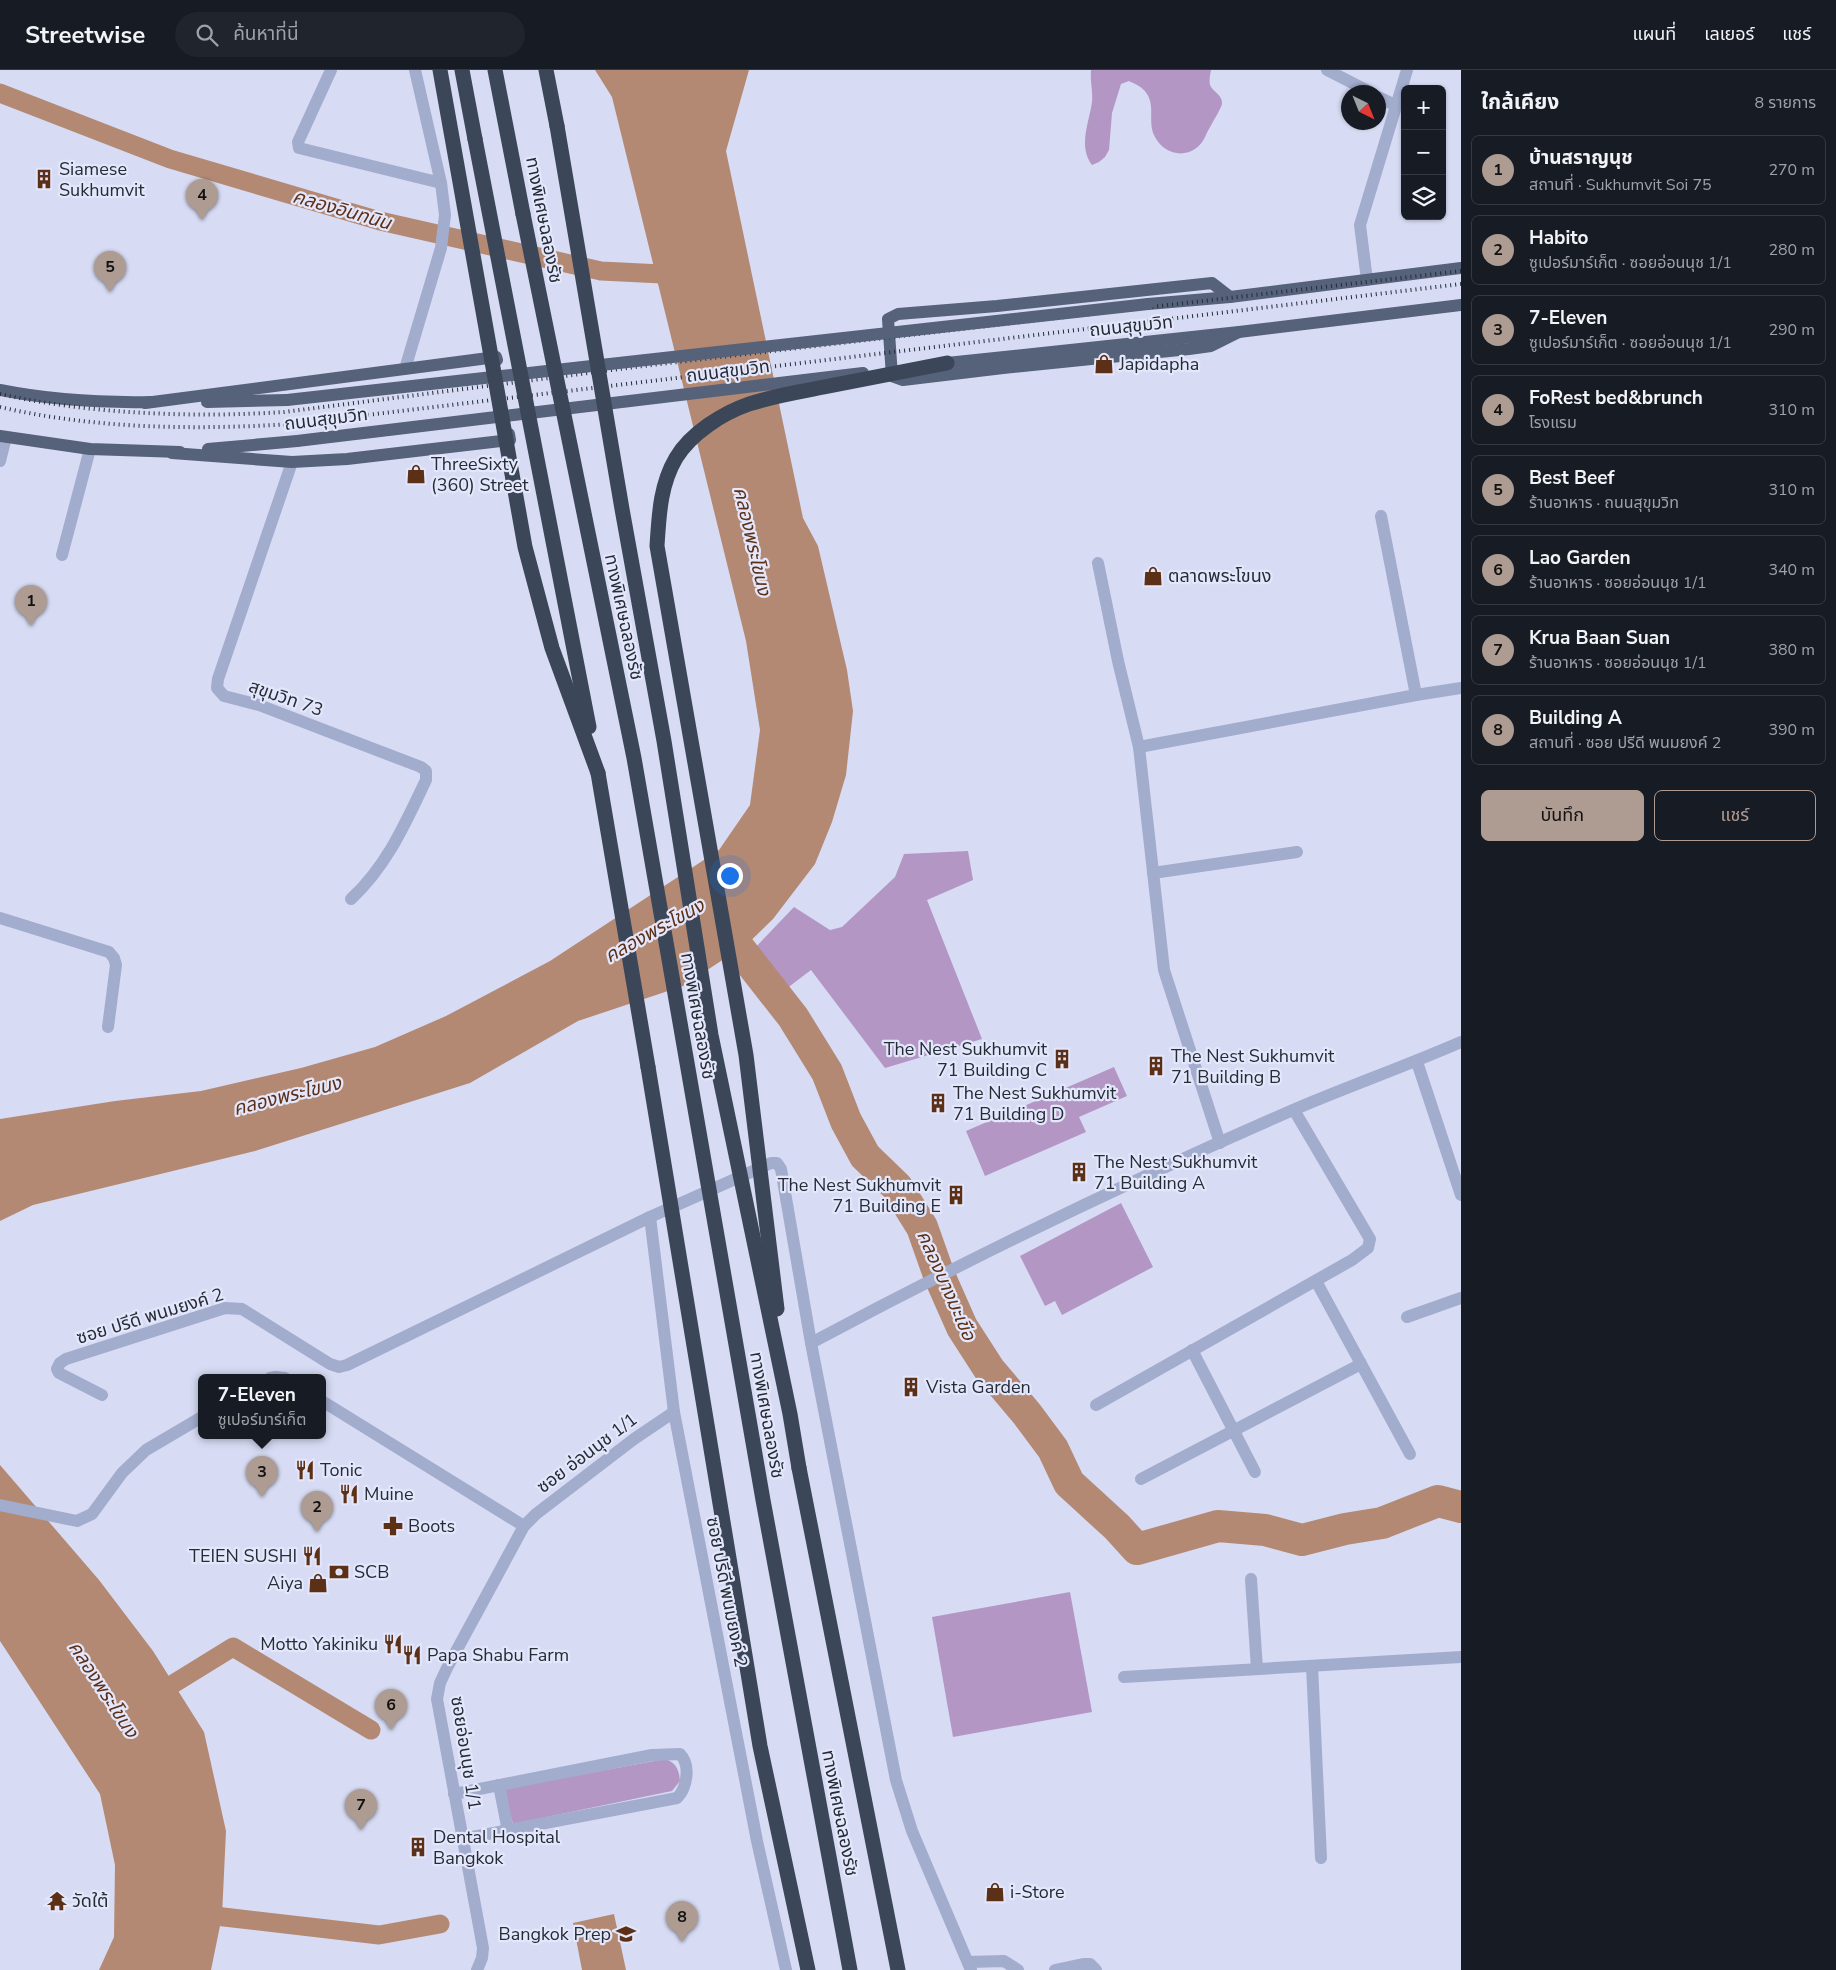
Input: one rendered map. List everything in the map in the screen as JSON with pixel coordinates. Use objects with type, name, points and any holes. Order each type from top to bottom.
[{"type":"highway","points":[[440,70],[525,546],[552,648],[598,772]]},
{"type":"highway","points":[[462,70],[598,772],[760,1746],[808,1970]]},
{"type":"highway","name":"ทางพิเศษฉลองรัช","points":[[495,70],[634,758],[763,1500],[850,1970]]},
{"type":"highway","points":[[546,70],[664,741],[712,1035],[790,1414],[898,1970]]},
{"type":"highway","points":[[790,1414],[746,1055],[657,546],[659,508],[666,480],[677,457],[692,439],[729,413],[750,404],[796,393],[948,363]]},
{"type":"main road","name":"ถนนสุขุมวิท","points":[[0,390],[29,396],[69,400],[144,403],[287,400],[1148,304],[1230,297],[1461,268]]},
{"type":"main road","points":[[1230,297],[1212,283],[997,306],[898,314],[888,320],[892,376],[903,380],[1189,349],[1211,346],[1239,332]]},
{"type":"main road","name":"ถนนสุขุมวิท","points":[[3,436],[90,449],[172,453],[297,441],[948,363],[1239,332],[1461,305]]},
{"type":"main road","points":[[144,403],[496,357],[510,440],[347,459],[292,462],[172,453]]},
{"type":"street","points":[[331,70],[298,142],[299,148],[441,183]]},
{"type":"street","points":[[405,369],[441,248],[445,215],[441,183],[416,70]]},
{"type":"street","points":[[1327,70],[1356,85]]},
{"type":"street","points":[[1367,280],[1360,225],[1407,70]]},
{"type":"street","points":[[1386,101],[1395,105]]},
{"type":"street","points":[[0,461],[3,436]]},
{"type":"street","points":[[62,555],[90,449]]},
{"type":"street","name":"สุขุมวิท 73","points":[[292,462],[218,679],[217,688],[224,696],[259,705],[421,767],[426,771],[426,780],[402,831],[384,861],[360,891],[351,899]]},
{"type":"street","points":[[1381,516],[1416,694]]},
{"type":"street","points":[[1098,563],[1118,660],[1139,747],[1164,970],[1220,1143]]},
{"type":"street","points":[[1139,747],[1416,694],[1461,688]]},
{"type":"street","points":[[1153,873],[1297,852]]},
{"type":"street","points":[[0,918],[109,952],[114,958],[116,965],[108,1026]]},
{"type":"street","points":[[811,1343],[963,1263],[1220,1143],[1294,1110],[1417,1062],[1461,1042]]},
{"type":"street","points":[[1417,1062],[1461,1195]]},
{"type":"street","points":[[1096,1405],[1316,1281],[1352,1260],[1368,1248],[1370,1239],[1294,1110]]},
{"type":"street","name":"ซอย ปรีดี พนมยงค์ 2","points":[[102,1395],[58,1373],[56,1369],[66,1359],[225,1308],[242,1309],[330,1364],[339,1367],[347,1365],[650,1217],[771,1163],[777,1163],[781,1169],[811,1343],[896,1780],[912,1831],[970,1966],[1004,1961],[1018,1970]]},
{"type":"street","name":"ซอย ปรีดี พนมยงค์ 2","points":[[650,1217],[674,1412],[757,1841],[786,1970]]},
{"type":"street","points":[[1316,1281],[1410,1454]]},
{"type":"street","points":[[1407,1317],[1461,1298]]},
{"type":"street","points":[[1192,1350],[1256,1472]]},
{"type":"street","points":[[1141,1479],[1361,1364]]},
{"type":"street","points":[[326,1403],[524,1526]]},
{"type":"street","name":"ซอย อ่อนนุช 1/1","points":[[524,1526],[544,1508],[634,1439],[674,1412]]},
{"type":"street","points":[[0,1505],[77,1521],[92,1514],[122,1473],[146,1450],[198,1419]]},
{"type":"street","name":"ซอยอ่อนนุช 1/1","points":[[477,1970],[482,1958],[483,1948],[437,1700],[440,1683],[447,1668],[524,1526]]},
{"type":"street","points":[[1252,1579],[1256,1669]]},
{"type":"street","points":[[1124,1676],[1461,1657]]},
{"type":"street","points":[[1312,1666],[1321,1858]]},
{"type":"street","points":[[454,1794],[652,1754],[673,1753],[680,1754],[683,1758],[687,1784],[677,1798],[462,1839]]},
{"type":"street","points":[[499,1785],[508,1831]]},
{"type":"street","points":[[1055,1970],[1083,1964],[1090,1964],[1096,1970]]},
{"type":"shaded area","points":[[1091,70],[1211,70],[1210,85],[1221,98],[1222,104],[1201,143],[1195,149],[1188,152],[1173,152],[1165,149],[1154,135],[1152,130],[1151,104],[1145,92],[1139,86],[1129,81],[1121,84],[1112,113],[1109,150],[1105,157],[1092,165],[1088,158],[1085,142],[1092,102]]},
{"type":"shaded area","points":[[968,851],[973,880],[927,900],[982,1039],[885,1068],[811,970],[786,989],[754,949],[794,907],[830,930],[842,927],[895,877],[904,854]]},
{"type":"shaded area","points":[[1114,1067],[1127,1096],[1079,1117],[1086,1132],[985,1176],[966,1131]]},
{"type":"shaded area","points":[[1121,1203],[1153,1267],[1062,1315],[1055,1301],[1045,1306],[1020,1256]]},
{"type":"shaded area","points":[[1070,1592],[1092,1712],[953,1737],[932,1617]]},
{"type":"shaded area","points":[[665,1759],[672,1762],[679,1773],[680,1781],[672,1791],[513,1824],[503,1789]]},
{"type":"water","name":"คลองพระโขนง","points":[[595,70],[749,70],[726,151],[803,518],[818,546],[847,670],[853,711],[846,775],[832,822],[815,864],[773,919],[731,960],[724,959],[683,986],[578,1021],[470,1083],[255,1151],[33,1205],[0,1221],[0,1119],[115,1101],[201,1091],[301,1068],[375,1047],[446,1016],[550,961],[719,850],[750,805],[760,730],[746,641],[612,97]]},
{"type":"water","name":"คลองพระโขนง","points":[[0,1465],[99,1580],[153,1651],[204,1732],[226,1831],[222,1916],[211,1970],[99,1970],[114,1937],[115,1865],[100,1794],[0,1641]]},
{"type":"water","points":[[614,1914],[626,1970],[582,1970],[573,1923]]},
{"type":"waterway","name":"คลองอินทนิน","points":[[0,93],[170,159],[380,221],[601,271],[682,275]]},
{"type":"waterway","name":"คลองบางมะเขือ","points":[[714,916],[793,1017],[827,1072],[846,1121],[865,1156],[897,1187],[922,1227],[939,1275],[962,1327],[989,1369],[1027,1414],[1053,1449],[1069,1483],[1117,1527],[1137,1549],[1218,1526],[1265,1530],[1302,1540],[1345,1529],[1382,1523],[1438,1501],[1461,1507]]},
{"type":"waterway","points":[[152,1697],[233,1647],[371,1730]]},
{"type":"waterway","points":[[198,1914],[379,1935],[440,1924]]},
{"type":"railway","points":[[0,394],[69,406],[142,413],[214,415],[284,412],[635,367],[1461,271]]},
{"type":"railway","points":[[0,407],[72,420],[109,424],[182,427],[292,424],[1461,284]]},
{"type":"place","name":"Siamese Sukhumvit","points":[[44,179]]},
{"type":"place","name":"FoRest bed&brunch","points":[[202,220]]},
{"type":"place","name":"Best Beef","points":[[110,292]]},
{"type":"place","name":"Japidapha","points":[[1104,364]]},
{"type":"place","name":"ThreeSixty (360) Street","points":[[416,474]]},
{"type":"place","name":"ตลาดพระโขนง","points":[[1153,576]]},
{"type":"place","name":"บ้านสราญนุช","points":[[31,626]]},
{"type":"place","name":"The Nest Sukhumvit 71 Building C","points":[[1062,1059]]},
{"type":"place","name":"The Nest Sukhumvit 71 Building B","points":[[1156,1066]]},
{"type":"place","name":"The Nest Sukhumvit 71 Building D","points":[[938,1103]]},
{"type":"place","name":"The Nest Sukhumvit 71 Building A","points":[[1079,1172]]},
{"type":"place","name":"The Nest Sukhumvit 71 Building E","points":[[956,1195]]},
{"type":"place","name":"Vista Garden","points":[[911,1387]]},
{"type":"place","name":"Tonic","points":[[305,1470]]},
{"type":"place","name":"Muine","points":[[349,1494]]},
{"type":"place","name":"7-Eleven","points":[[262,1497]]},
{"type":"place","name":"Boots","points":[[393,1526]]},
{"type":"place","name":"Habito","points":[[317,1532]]},
{"type":"place","name":"TEIEN SUSHI","points":[[312,1556]]},
{"type":"place","name":"SCB","points":[[339,1572]]},
{"type":"place","name":"Aiya","points":[[318,1583]]},
{"type":"place","name":"Motto Yakiniku","points":[[393,1644]]},
{"type":"place","name":"Papa Shabu Farm","points":[[412,1655]]},
{"type":"place","name":"Lao Garden","points":[[391,1730]]},
{"type":"place","name":"Krua Baan Suan","points":[[361,1830]]},
{"type":"place","name":"Dental Hospital Bangkok","points":[[418,1847]]},
{"type":"place","name":"i-Store","points":[[995,1892]]},
{"type":"place","name":"วัดใต้","points":[[57,1901]]},
{"type":"place","name":"Bangkok Prep","points":[[626,1934]]},
{"type":"place","name":"Building A","points":[[682,1942]]}]
